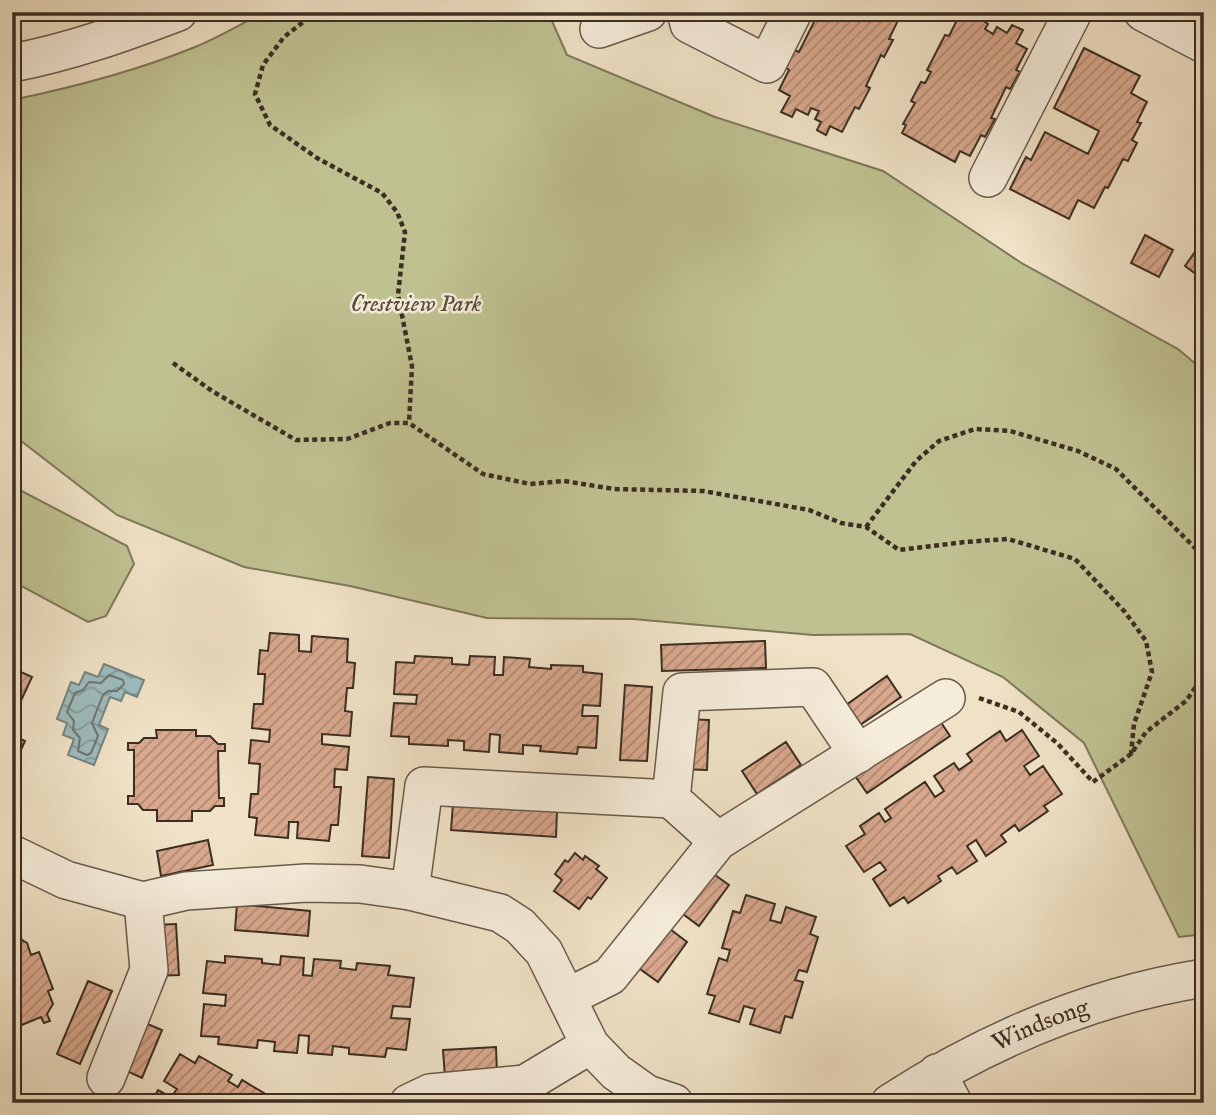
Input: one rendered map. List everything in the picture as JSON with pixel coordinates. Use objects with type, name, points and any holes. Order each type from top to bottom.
[{"type":"street","points":[[12,63],[55,55],[113,37],[178,12]]},
{"type":"street","points":[[599,29],[648,12]]},
{"type":"street","points":[[686,12],[690,24],[767,64],[793,12]]},
{"type":"street","points":[[988,177],[1073,12]]},
{"type":"street","points":[[1143,12],[1204,44]]},
{"type":"street","points":[[671,799],[682,692],[813,687],[858,754]]},
{"type":"street","points":[[568,997],[610,976],[718,841],[946,698]]},
{"type":"street","points":[[410,891],[424,786],[671,799],[718,841]]},
{"type":"street","points":[[12,854],[66,880],[143,901],[186,891],[306,883],[360,884],[410,891],[500,913],[520,926],[544,952],[590,1045],[616,1072],[647,1094],[674,1103]]},
{"type":"street","points":[[106,1077],[149,970],[143,901]]},
{"type":"street","name":"Windsong","points":[[890,1103],[945,1088],[1000,1040],[1062,1015],[1156,986],[1204,978]]},
{"type":"street","points":[[409,1103],[430,1093],[519,1094],[590,1045]]},
{"type":"path","points":[[316,12],[284,37],[263,65],[255,94],[270,125],[317,158],[382,193],[397,212],[405,233],[398,295],[412,366],[409,422]]},
{"type":"path","points":[[173,363],[212,391],[296,440],[347,439],[390,424],[409,422],[483,474],[530,484],[565,481],[614,489],[704,491],[809,510],[841,523],[866,527],[899,550],[1008,539],[1075,559],[1125,612],[1146,641],[1152,672],[1134,724],[1131,754]]},
{"type":"path","points":[[866,527],[916,461],[939,441],[975,429],[1010,431],[1078,451],[1116,469],[1204,557]]},
{"type":"path","points":[[946,698],[978,698],[1019,712],[1056,743],[1093,782],[1131,754],[1146,733],[1186,701],[1204,676]]},
{"type":"green space","name":"Crestview Park","points":[[264,12],[548,12],[567,55],[715,117],[883,171],[1023,264],[1178,349],[1204,371],[1204,934],[1179,937],[1084,743],[1003,677],[910,634],[813,635],[633,619],[487,618],[350,586],[244,567],[117,515],[12,434],[12,100],[82,84],[173,56]]},
{"type":"green space","points":[[12,486],[127,546],[134,564],[106,616],[88,622],[12,581]]},
{"type":"water","points":[[104,664],[144,680],[137,697],[125,692],[121,701],[110,697],[99,725],[108,729],[94,765],[68,755],[74,739],[63,735],[67,723],[57,719],[71,682],[79,685],[85,672],[98,677]]},
{"type":"building","points":[[814,12],[902,12],[889,39],[893,40],[884,57],[881,55],[866,86],[870,88],[859,109],[855,107],[842,132],[830,126],[826,135],[817,130],[821,122],[815,119],[819,111],[811,108],[808,115],[796,109],[792,117],[781,112],[790,96],[779,90],[789,70],[785,67],[794,50],[799,52],[814,22],[810,20]]},
{"type":"building","points":[[961,12],[988,13],[984,21],[988,24],[985,29],[993,34],[997,27],[1007,33],[1012,25],[1023,30],[1016,43],[1027,49],[1016,70],[1020,72],[1010,89],[1006,87],[991,118],[995,119],[985,137],[981,135],[970,156],[960,151],[955,162],[902,133],[906,125],[903,124],[915,103],[911,101],[921,82],[925,83],[931,72],[927,70],[945,35],[949,36]]},
{"type":"building","points":[[1084,48],[1140,76],[1131,93],[1147,102],[1137,122],[1141,123],[1132,140],[1137,143],[1128,161],[1123,159],[1094,208],[1078,200],[1069,219],[1010,189],[1026,157],[1031,160],[1045,132],[1088,154],[1099,131],[1054,108]]},
{"type":"building","points":[[1145,235],[1173,250],[1159,277],[1131,263]]},
{"type":"building","points":[[1197,249],[1204,254],[1204,284],[1185,266]]},
{"type":"building","points":[[270,633],[299,635],[299,651],[311,652],[312,636],[348,639],[347,662],[355,663],[353,688],[347,688],[345,711],[352,712],[350,736],[322,734],[322,744],[349,747],[347,770],[335,769],[334,787],[341,787],[338,825],[331,825],[329,841],[297,838],[298,822],[289,822],[288,838],[255,835],[257,818],[249,817],[251,794],[258,794],[260,764],[249,763],[251,740],[269,742],[270,730],[252,728],[254,704],[263,704],[265,674],[258,674],[260,650],[268,651]]},
{"type":"building","points":[[765,641],[766,668],[662,671],[661,645]]},
{"type":"building","points":[[415,656],[452,658],[452,664],[469,665],[470,656],[495,657],[494,675],[503,675],[504,657],[530,659],[529,667],[551,669],[551,665],[583,666],[583,672],[602,674],[600,706],[583,705],[582,716],[598,716],[596,748],[578,747],[577,754],[540,751],[541,746],[523,745],[523,754],[499,752],[500,735],[490,734],[489,752],[464,750],[464,741],[448,740],[448,746],[409,744],[409,737],[391,736],[394,703],[416,704],[417,695],[394,694],[396,662],[414,663]]},
{"type":"building","points":[[12,668],[32,677],[12,720]]},
{"type":"building","points":[[887,676],[901,697],[860,725],[846,705]]},
{"type":"building","points":[[625,685],[652,687],[647,761],[620,760]]},
{"type":"building","points":[[936,715],[950,736],[867,793],[853,773]]},
{"type":"building","points":[[683,719],[709,720],[707,770],[681,769]]},
{"type":"building","points":[[156,730],[196,730],[196,736],[210,736],[218,744],[225,744],[225,751],[218,751],[219,798],[224,798],[224,806],[215,806],[210,811],[192,811],[192,821],[157,821],[157,810],[143,810],[138,804],[128,804],[128,796],[134,796],[134,750],[128,750],[128,743],[139,743],[144,738],[157,738]]},
{"type":"building","points":[[1022,730],[1039,756],[1024,766],[1030,775],[1043,766],[1062,794],[1044,806],[1048,811],[1019,831],[1015,825],[1001,835],[1006,842],[986,856],[976,840],[967,846],[977,861],[957,874],[952,867],[938,876],[941,881],[908,903],[904,897],[890,906],[873,879],[886,870],[880,862],[864,872],[846,846],[865,834],[860,826],[879,813],[885,822],[891,818],[885,809],[925,782],[935,797],[944,791],[934,776],[954,763],[959,770],[972,761],[967,754],[1000,731],[1006,741]]},
{"type":"building","points":[[12,735],[25,741],[16,761],[12,759]]},
{"type":"building","points":[[786,742],[801,765],[757,794],[742,771]]},
{"type":"building","points":[[368,777],[394,779],[389,858],[362,856]]},
{"type":"building","points":[[453,804],[557,811],[556,837],[451,830]]},
{"type":"building","points":[[208,840],[213,865],[161,876],[157,851]]},
{"type":"building","points":[[575,853],[583,860],[585,856],[599,866],[596,869],[607,878],[591,899],[588,897],[579,909],[554,891],[562,880],[555,874],[565,860],[568,862]]},
{"type":"building","points":[[708,870],[729,885],[699,926],[679,911]]},
{"type":"building","points":[[746,895],[775,904],[770,920],[781,923],[786,907],[816,917],[810,934],[818,937],[807,972],[799,970],[795,980],[803,982],[792,1018],[785,1016],[780,1033],[750,1024],[755,1009],[744,1006],[739,1022],[709,1013],[715,996],[707,994],[719,958],[727,961],[730,950],[722,948],[733,911],[740,913]]},
{"type":"building","points":[[237,904],[310,911],[308,936],[235,930]]},
{"type":"building","points":[[176,924],[179,975],[154,976],[151,925]]},
{"type":"building","points":[[666,926],[687,942],[658,982],[636,966]]},
{"type":"building","points":[[17,930],[22,940],[27,943],[31,955],[39,952],[53,989],[48,991],[53,1004],[47,1014],[50,1021],[44,1023],[41,1017],[12,1029],[12,932]]},
{"type":"building","points":[[225,956],[262,959],[262,963],[280,965],[281,956],[304,958],[303,975],[312,976],[314,959],[341,961],[340,968],[356,970],[357,963],[390,966],[388,975],[414,978],[410,1007],[393,1006],[391,1018],[410,1019],[406,1050],[387,1048],[385,1057],[349,1054],[349,1048],[333,1046],[332,1055],[308,1053],[309,1036],[299,1035],[297,1053],[274,1051],[275,1042],[258,1040],[257,1048],[218,1044],[219,1037],[201,1036],[204,1004],[225,1006],[226,995],[203,993],[207,961],[225,963]]},
{"type":"building","points":[[88,981],[112,991],[80,1064],[57,1054]]},
{"type":"building","points":[[138,1020],[162,1030],[142,1078],[118,1067]]},
{"type":"building","points":[[496,1047],[497,1074],[445,1077],[443,1050]]},
{"type":"building","points":[[180,1054],[195,1063],[199,1056],[232,1075],[228,1081],[238,1087],[242,1080],[274,1099],[271,1103],[151,1103],[158,1090],[171,1097],[177,1089],[164,1081]]},
{"type":"building","points":[[343,1094],[355,1103],[337,1103]]}]
